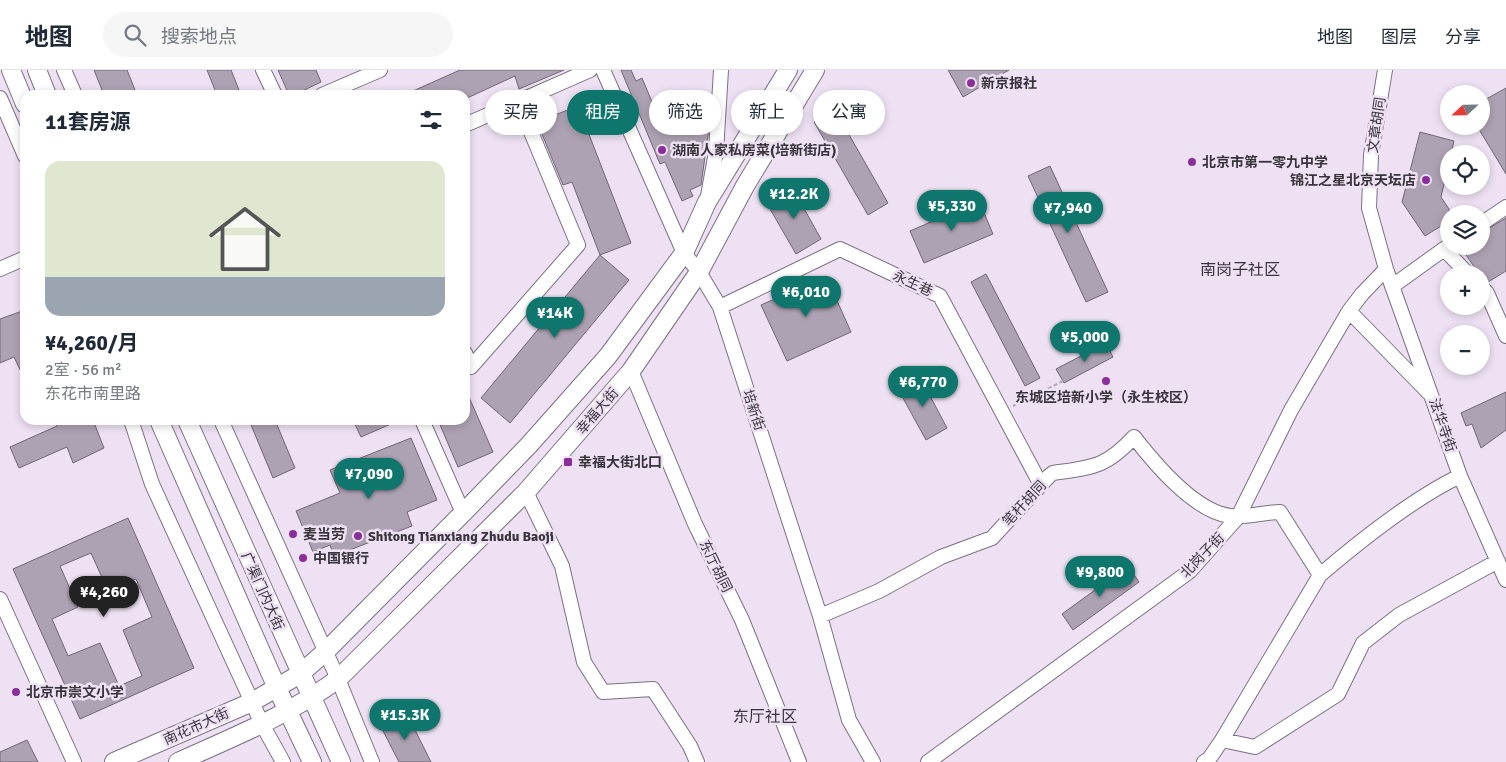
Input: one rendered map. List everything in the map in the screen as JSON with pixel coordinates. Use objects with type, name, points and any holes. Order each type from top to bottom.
[{"type":"main road","points":[[11,70],[20,92]]},
{"type":"main road","points":[[37,70],[45,90]]},
{"type":"main road","name":"幸福大街","points":[[277,688],[300,674],[326,652],[530,445],[608,356],[684,253],[707,202],[788,70]]},
{"type":"main road","name":"幸福大街","points":[[288,712],[312,699],[338,679],[526,492],[631,371],[699,272],[745,186],[816,70]]},
{"type":"main road","name":"广渠门内大街","points":[[162,425],[277,688],[312,762]]},
{"type":"main road","name":"广渠门内大街","points":[[189,425],[341,762]]},
{"type":"main road","name":"南花市大街","points":[[114,762],[252,702],[277,688]]},
{"type":"main road","name":"南花市大街","points":[[178,762],[288,712]]},
{"type":"street","points":[[64,70],[74,90]]},
{"type":"street","points":[[263,70],[273,90]]},
{"type":"street","points":[[334,90],[380,70]]},
{"type":"street","points":[[547,90],[590,70]]},
{"type":"street","name":"培新街","points":[[603,70],[684,253],[699,272],[720,307],[820,616],[849,720],[873,762]]},
{"type":"street","points":[[707,202],[716,152],[721,70]]},
{"type":"street","name":"文章胡同","points":[[1384,70],[1371,156],[1369,208],[1386,269]]},
{"type":"street","points":[[0,98],[20,144]]},
{"type":"street","points":[[470,124],[485,117]]},
{"type":"street","points":[[470,365],[471,367],[578,245],[532,135]]},
{"type":"street","points":[[1490,218],[1506,207]]},
{"type":"street","name":"永生巷","points":[[720,307],[840,249],[940,296],[1041,485]]},
{"type":"street","points":[[1394,285],[1440,251]]},
{"type":"street","points":[[1453,255],[1461,265]]},
{"type":"street","points":[[0,269],[20,260]]},
{"type":"street","points":[[0,275],[20,268]]},
{"type":"street","name":"法华寺街","points":[[1386,269],[1394,285],[1460,476],[1506,580]]},
{"type":"street","name":"北岗子街","points":[[928,762],[1190,571],[1238,517],[1291,410],[1350,311],[1362,294],[1386,269]]},
{"type":"street","points":[[1490,300],[1506,336]]},
{"type":"street","points":[[1350,311],[1433,397]]},
{"type":"street","name":"东厅胡同","points":[[631,371],[695,524],[742,620],[799,762]]},
{"type":"street","points":[[133,425],[152,484],[262,724],[283,762]]},
{"type":"street","points":[[223,425],[338,679],[372,762]]},
{"type":"street","points":[[424,425],[463,514]]},
{"type":"street","name":"笔杆胡同","points":[[820,616],[879,591],[941,557],[992,538],[1053,473],[1098,466],[1117,454],[1134,437],[1160,470],[1186,493],[1218,513],[1238,517],[1280,512],[1320,575]]},
{"type":"street","points":[[1208,761],[1320,575],[1436,488],[1460,476]]},
{"type":"street","points":[[526,492],[562,566],[584,662],[603,692],[653,689],[690,746],[697,762]]},
{"type":"street","points":[[1222,740],[1256,747],[1338,694],[1362,643],[1399,615],[1498,561]]},
{"type":"street","points":[[0,599],[74,762]]},
{"type":"path","points":[[1002,412],[1063,381]]},
{"type":"building","points":[[94,70],[127,70],[135,90],[102,90]]},
{"type":"building","points":[[207,70],[231,70],[239,90],[215,90]]},
{"type":"building","points":[[278,70],[316,70],[321,82],[304,90],[287,90]]},
{"type":"building","points":[[460,70],[564,70],[519,89],[515,76],[470,97],[470,90],[415,90]]},
{"type":"building","points":[[621,70],[631,70],[636,81],[642,78],[649,95],[649,135],[708,135],[701,185],[690,190],[693,196],[682,201],[665,162],[660,164],[639,113],[639,90],[629,90]]},
{"type":"building","name":"新京报社","points":[[948,70],[1009,70],[963,97]]},
{"type":"building","points":[[1506,88],[1506,174],[1482,135],[1490,135],[1490,97]]},
{"type":"building","points":[[567,110],[567,135],[589,135],[631,243],[600,255],[572,182],[563,185],[542,135],[557,135],[557,114]]},
{"type":"building","name":"锦江之星北京天坛店","points":[[1420,132],[1454,141],[1453,145],[1440,145],[1440,195],[1446,205],[1440,205],[1440,227],[1425,236],[1402,202]]},
{"type":"building","points":[[822,135],[849,135],[888,203],[868,215]]},
{"type":"building","points":[[1050,166],[1108,292],[1086,302],[1028,176]]},
{"type":"building","points":[[792,187],[821,239],[796,254],[766,202]]},
{"type":"building","points":[[979,201],[993,234],[924,263],[910,231]]},
{"type":"building","points":[[1506,218],[1506,271],[1490,281],[1490,265],[1473,265],[1466,255],[1490,255],[1490,228]]},
{"type":"building","points":[[600,255],[629,280],[510,423],[481,398]]},
{"type":"building","points":[[986,274],[1040,378],[1025,386],[971,282]]},
{"type":"building","points":[[826,276],[851,332],[787,361],[761,305]]},
{"type":"building","points":[[20,312],[20,370],[14,357],[0,363],[0,319]]},
{"type":"building","points":[[1106,343],[1113,357],[1064,383],[1056,369]]},
{"type":"building","points":[[920,377],[947,428],[926,440],[898,389]]},
{"type":"building","points":[[1506,392],[1506,430],[1481,448],[1472,424],[1466,426],[1461,413]]},
{"type":"building","points":[[470,399],[493,452],[458,467],[440,425],[470,425]]},
{"type":"building","points":[[95,425],[104,448],[73,463],[67,447],[19,468],[10,447],[57,426]]},
{"type":"building","points":[[251,425],[277,425],[295,468],[273,478]]},
{"type":"building","points":[[355,425],[389,425],[361,437]]},
{"type":"building","points":[[411,438],[437,500],[407,512],[412,526],[334,556],[330,545],[313,552],[296,511],[340,493],[330,470]]},
{"type":"building","points":[[128,518],[194,668],[80,719],[13,569]],"holes":[[[91,553],[108,591],[136,579],[152,617],[123,630],[142,676],[119,686],[100,643],[68,656],[52,619],[78,607],[60,566]]]},
{"type":"building","points":[[1128,566],[1139,582],[1073,630],[1062,614]]},
{"type":"building","points":[[407,714],[431,762],[399,762],[381,727]]},
{"type":"building","points":[[27,740],[38,762],[0,762],[0,752]]},
{"type":"place","name":"新京报社","points":[[971,83]]},
{"type":"place","name":"湖南人家私房菜(培新街店)","points":[[662,150]]},
{"type":"place","name":"北京市第一零九中学","points":[[1192,162]]},
{"type":"place","name":"锦江之星北京天坛店","points":[[1426,180]]},
{"type":"place","name":"东城区培新小学（永生校区）","points":[[1106,381]]},
{"type":"place","name":"幸福大街北口","points":[[568,462]]},
{"type":"place","name":"麦当劳","points":[[293,534]]},
{"type":"place","name":"Shitong Tianxiang Zhudu Baoji","points":[[358,536]]},
{"type":"place","name":"中国银行","points":[[303,558]]},
{"type":"place","name":"北京市崇文小学","points":[[16,692]]},
{"type":"district","name":"南岗子社区","points":[[1240,269]]},
{"type":"district","name":"东厅社区","points":[[765,716]]}]
